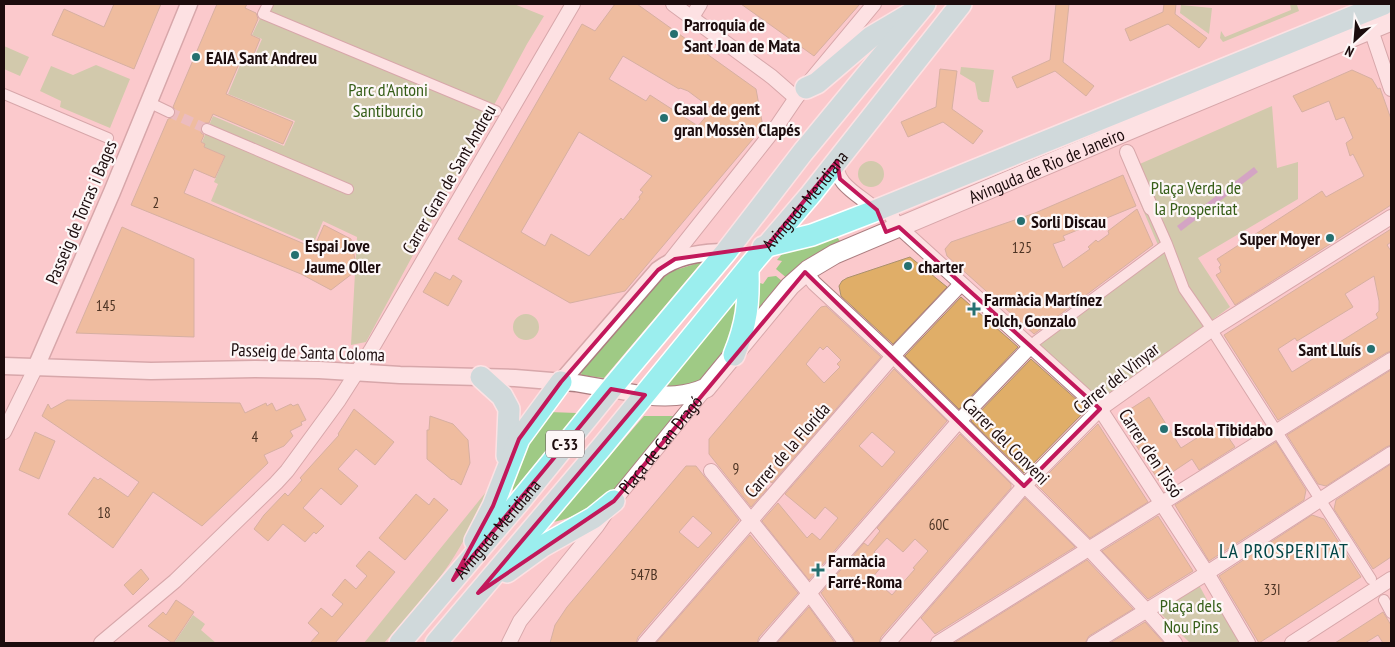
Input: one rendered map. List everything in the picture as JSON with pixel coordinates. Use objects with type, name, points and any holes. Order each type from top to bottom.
[{"type":"main road","name":"Avinguda Meridiana","points":[[436,643],[645,395],[837,161],[961,4]]},
{"type":"main road","name":"Avinguda de Rio de Janeiro","points":[[734,354],[784,293],[808,270],[835,254],[1148,122],[1367,21],[1384,4]]},
{"type":"main road","points":[[801,93],[817,83],[871,37],[924,5]]},
{"type":"main road","name":"Avinguda Meridiana","points":[[400,643],[726,252],[924,5]]},
{"type":"main road","name":"Avinguda de Rio de Janeiro","points":[[726,252],[767,246],[812,235],[1367,21],[1391,21]]},
{"type":"main road","points":[[734,354],[744,327],[749,300],[748,269]]},
{"type":"main road","name":"Plaça de Can Dragó","points":[[645,395],[676,396],[692,394],[706,388],[734,354]]},
{"type":"main road","points":[[453,580],[486,521],[519,439],[567,375]]},
{"type":"main road","points":[[481,377],[502,396],[509,409],[508,439],[502,484]]},
{"type":"main road","points":[[478,593],[542,546],[593,518],[614,502]]},
{"type":"street","name":"Passeig de Torras i Bages","points":[[4,432],[36,367],[105,208],[189,4]]},
{"type":"street","points":[[268,4],[263,14],[496,111]]},
{"type":"street","name":"Carrer Gran de Sant Andreu","points":[[115,632],[175,581],[287,472],[356,373],[573,4]]},
{"type":"street","points":[[673,4],[692,16],[772,77],[801,93]]},
{"type":"street","points":[[692,16],[700,4]]},
{"type":"street","points":[[567,375],[640,288],[670,261],[777,126],[817,72],[874,4]]},
{"type":"street","points":[[1367,21],[1391,89]]},
{"type":"street","points":[[4,94],[108,138]]},
{"type":"street","points":[[148,102],[169,112]]},
{"type":"street","points":[[208,129],[348,189]]},
{"type":"street","points":[[1127,152],[1167,244],[1184,289],[1210,325]]},
{"type":"street","points":[[837,161],[836,169],[840,178],[891,209],[891,215],[899,227]]},
{"type":"street","points":[[880,235],[884,223],[885,207]]},
{"type":"street","name":"Carrer del Vinyar","points":[[888,643],[1024,486],[1100,409],[1211,330],[1391,217]]},
{"type":"street","name":"Carrer d'en Tissó","points":[[899,227],[961,284],[1033,344],[1100,409],[1207,573],[1248,643]]},
{"type":"street","points":[[766,643],[959,420],[1033,344],[1167,244]]},
{"type":"street","points":[[670,261],[700,254],[726,252]]},
{"type":"street","name":"Carrer del Conveni","points":[[808,270],[808,275],[814,283],[893,356],[1089,549],[1175,643]]},
{"type":"street","name":"Carrer de la Florida","points":[[645,643],[893,356],[961,284]]},
{"type":"street","points":[[1215,335],[1280,429],[1321,502],[1371,579]]},
{"type":"street","points":[[938,643],[1391,360]]},
{"type":"street","name":"Passeig de Santa Coloma","points":[[4,366],[151,371],[255,369],[481,377],[567,375],[611,389]]},
{"type":"street","name":"Plaça de Can Dragó","points":[[614,502],[706,388]]},
{"type":"street","points":[[611,389],[645,395]]},
{"type":"street","points":[[1094,643],[1321,502],[1391,454]]},
{"type":"street","points":[[711,471],[809,593],[846,643]]},
{"type":"street","points":[[509,643],[520,621],[597,526],[614,502]]},
{"type":"street","points":[[1292,643],[1391,579]]},
{"type":"street","points":[[1384,600],[1391,613]]},
{"type":"street","points":[[101,643],[115,632]]},
{"type":"street","points":[[106,643],[115,632]]},
{"type":"highlighted area","points":[[837,161],[840,179],[877,210],[886,232],[899,227],[1100,409],[1024,486],[805,272],[614,501],[478,593],[645,395],[611,389],[453,580],[493,506],[519,439],[561,382],[658,270],[675,259],[767,246]]},
{"type":"green space","name":"Parc d'Antoni Santiburcio","points":[[267,4],[514,4],[544,16],[527,44],[366,342],[351,345],[357,237],[323,221],[313,245],[211,201],[218,184],[214,182],[225,156],[204,147],[205,144],[202,142],[213,116],[284,146],[295,121],[228,94],[243,58],[252,62],[262,39],[252,35]]},
{"type":"green space","points":[[1290,4],[1297,5],[1299,11],[1223,42],[1220,38],[1221,31],[1225,37],[1291,10]]},
{"type":"green space","points":[[1181,5],[1212,8],[1209,34],[1180,13]]},
{"type":"green space","points":[[4,46],[29,57],[20,76],[4,69]]},
{"type":"green space","points":[[96,65],[130,79],[110,128],[60,107],[61,101],[40,91],[51,66],[73,75]]},
{"type":"green space","points":[[961,67],[994,70],[989,102],[982,102],[978,99],[975,83],[960,74]]},
{"type":"green space","name":"Plaça Verda de la Prosperitat","points":[[1272,106],[1277,168],[1298,162],[1298,199],[1198,258],[1230,307],[1100,402],[1033,340],[1158,245],[1126,170]]},
{"type":"green space","points":[[871,161],[880,165],[884,174],[880,183],[871,187],[862,183],[858,174],[862,165]]},
{"type":"green space","points":[[836,235],[841,243],[788,279],[776,269],[782,261],[777,260],[782,254]]},
{"type":"green space","points":[[702,262],[604,378],[581,375],[582,370],[658,282],[672,271]]},
{"type":"green space","points":[[776,276],[782,281],[751,327],[756,291],[760,283],[763,284],[768,277]]},
{"type":"green space","points":[[740,295],[738,337],[706,378],[690,385],[667,387],[666,384]]},
{"type":"green space","points":[[526,314],[535,318],[539,327],[535,336],[526,340],[517,336],[513,327],[517,318]]},
{"type":"green space","points":[[549,412],[577,413],[513,491],[512,481],[515,466]]},
{"type":"green space","points":[[644,416],[676,416],[637,465],[608,494],[591,507],[573,516],[553,522]]},
{"type":"green space","points":[[490,487],[459,548],[431,589],[384,643],[364,643]]},
{"type":"green space","name":"Plaça dels Nou Pins","points":[[1199,585],[1212,609],[1219,606],[1239,643],[1190,643],[1158,611]]},
{"type":"green space","points":[[193,615],[205,624],[201,630],[216,643],[174,643]]},
{"type":"shaded area","points":[[1254,167],[1258,172],[1181,231],[1177,226]]},
{"type":"building","points":[[114,4],[161,4],[134,69],[52,35],[64,9],[104,27]]},
{"type":"building","points":[[217,4],[247,4],[245,8],[256,13],[258,19],[251,35],[260,39],[251,61],[242,57],[226,94],[293,122],[283,144],[213,114],[209,123],[203,123],[201,127],[201,133],[204,135],[201,142],[205,144],[204,147],[225,156],[215,178],[194,169],[184,193],[314,248],[324,225],[351,239],[357,270],[331,290],[301,274],[131,205],[168,119],[172,118],[175,114],[176,111],[173,107]]},
{"type":"building","points":[[615,4],[637,4],[756,89],[763,127],[625,291],[570,303],[458,239],[582,24],[595,31]],"holes":[[[623,56],[679,89],[688,91],[712,109],[698,126],[650,95],[646,101],[609,79]],[[579,132],[652,176],[640,190],[643,192],[639,197],[640,199],[589,256],[551,234],[545,246],[521,232]]]},
{"type":"building","points":[[741,4],[860,4],[814,56]]},
{"type":"building","points":[[1056,4],[1069,4],[1063,62],[1094,86],[1086,96],[1055,71],[1017,88],[1012,77],[1050,60]]},
{"type":"building","points":[[1164,4],[1176,4],[1175,14],[1207,38],[1199,48],[1168,24],[1130,41],[1125,29],[1163,12]]},
{"type":"building","points":[[940,69],[957,71],[952,109],[983,131],[973,144],[943,122],[908,137],[901,122],[936,107]]},
{"type":"building","points":[[1352,70],[1372,79],[1378,89],[1380,88],[1391,119],[1391,205],[1235,305],[1216,275],[1221,272],[1219,267],[1221,265],[1217,259],[1322,191],[1326,197],[1364,176],[1353,154],[1350,156],[1346,143],[1353,138],[1344,117],[1336,120],[1329,101],[1302,112],[1293,96]]},
{"type":"building","points":[[1123,175],[1136,206],[1063,236],[1065,240],[1053,244],[1063,268],[1090,249],[1088,247],[1096,240],[1098,242],[1109,234],[1108,231],[1137,209],[1153,245],[1034,334],[947,256],[945,249],[951,242],[1035,213]]},
{"type":"building","points":[[122,227],[194,259],[194,337],[76,333]]},
{"type":"building","points":[[1391,229],[1391,242],[1387,245],[1391,251],[1391,351],[1278,420],[1224,335]],"holes":[[[1374,276],[1379,311],[1376,314],[1378,318],[1292,372],[1278,349],[1295,338],[1297,341],[1353,307],[1345,294]]]},
{"type":"building","points":[[910,257],[947,287],[893,344],[841,296],[839,286],[847,278]]},
{"type":"building","points":[[435,272],[450,280],[453,275],[462,281],[448,306],[423,292]]},
{"type":"building","points":[[961,297],[1018,347],[959,409],[905,356]]},
{"type":"building","points":[[826,306],[881,357],[772,483],[765,478],[761,482],[767,489],[751,507],[709,454],[709,439],[821,307]],"holes":[[[827,346],[841,360],[837,364],[840,367],[824,383],[806,364],[820,347],[823,350]]]},
{"type":"building","points":[[1031,359],[1087,409],[1024,473],[971,421]]},
{"type":"building","points":[[894,369],[947,421],[809,580],[762,521],[778,503],[807,538],[812,533],[820,540],[838,518],[825,507],[815,519],[785,494]],"holes":[[[872,432],[895,452],[882,467],[859,446]]]},
{"type":"building","points":[[1391,370],[1391,445],[1326,486],[1318,484],[1287,435]]},
{"type":"building","points":[[1149,397],[1181,448],[1219,424],[1235,447],[1199,470],[1192,459],[1159,481],[1118,417]]},
{"type":"building","points":[[67,400],[240,403],[245,413],[266,403],[267,406],[272,403],[276,411],[291,404],[293,406],[298,404],[306,420],[301,422],[302,425],[290,431],[293,436],[284,446],[264,455],[268,463],[202,526],[153,492],[113,548],[68,514],[94,477],[98,480],[100,478],[128,497],[139,482],[42,416],[48,404],[51,409]]},
{"type":"building","points":[[354,409],[394,442],[375,465],[356,449],[338,469],[358,486],[341,505],[321,488],[303,508],[324,526],[316,534],[314,532],[305,542],[283,524],[268,541],[254,529],[264,515],[285,493],[288,496],[302,480],[300,478],[339,435]]},
{"type":"building","points":[[430,416],[453,424],[468,440],[470,463],[461,485],[427,459],[427,430],[429,430]]},
{"type":"building","points":[[1098,424],[1148,502],[1090,538],[1037,485]]},
{"type":"building","points":[[35,432],[55,441],[39,479],[19,470]]},
{"type":"building","points":[[960,434],[1011,484],[1011,488],[881,637],[879,643],[855,643],[821,593],[864,543],[868,546],[880,531],[877,528]],"holes":[[[887,538],[903,552],[915,539],[928,551],[892,595],[872,578],[886,561],[874,552]]]},
{"type":"building","points":[[1276,442],[1306,490],[1304,500],[1209,561],[1175,505]]},
{"type":"building","points":[[1391,464],[1391,557],[1373,569],[1334,509],[1336,500]]},
{"type":"building","points":[[686,466],[696,466],[739,520],[638,637],[636,643],[550,643],[555,625],[567,607]],"holes":[[[693,516],[712,533],[698,548],[679,532]]]},
{"type":"building","points":[[416,494],[429,505],[434,498],[448,510],[405,560],[379,538]]},
{"type":"building","points":[[1025,498],[1075,547],[935,634],[921,618]]},
{"type":"building","points":[[1312,515],[1324,519],[1361,577],[1259,643],[1219,576]]},
{"type":"building","points":[[1158,516],[1193,571],[1148,599],[1102,551]]},
{"type":"building","points":[[750,535],[798,593],[759,637],[757,643],[656,643]]},
{"type":"building","points":[[369,551],[395,572],[335,643],[310,643],[319,633],[308,623],[321,608],[332,617],[343,604],[332,595],[345,579],[356,589],[367,576],[356,566]]},
{"type":"building","points":[[1087,560],[1133,609],[1089,636],[1085,643],[954,643]]},
{"type":"building","points":[[141,569],[149,579],[133,595],[124,585]]},
{"type":"building","points":[[176,600],[194,612],[174,642],[171,642],[148,626],[163,612],[166,615]]},
{"type":"building","points":[[809,607],[835,643],[777,643]]},
{"type":"building","points":[[1383,612],[1391,625],[1391,643],[1383,643],[1378,635],[1365,643],[1335,643]]},
{"type":"building","points":[[1145,622],[1164,643],[1110,643]]},
{"type":"tunnel","points":[[169,112],[207,129]]},
{"type":"place","name":"Parroquia de Sant Joan de Mata","points":[[674,34]]},
{"type":"place","name":"EAIA Sant Andreu","points":[[196,57]]},
{"type":"place","name":"Casal de gent gran Mossèn Clapés","points":[[664,118]]},
{"type":"place","name":"Sorli Discau","points":[[1021,221]]},
{"type":"place","name":"Super Moyer","points":[[1330,238]]},
{"type":"place","name":"Espai Jove Jaume Oller","points":[[295,255]]},
{"type":"place","name":"charter","points":[[908,266]]},
{"type":"place","name":"Farmàcia Martínez Folch, Gonzalo","points":[[974,309]]},
{"type":"place","name":"Sant Lluís","points":[[1371,349]]},
{"type":"place","name":"Escola Tibidabo","points":[[1164,429]]},
{"type":"place","name":"Farmàcia Farré-Roma","points":[[818,570]]},
{"type":"district","name":"LA PROSPERITAT","points":[[1284,551]]}]
